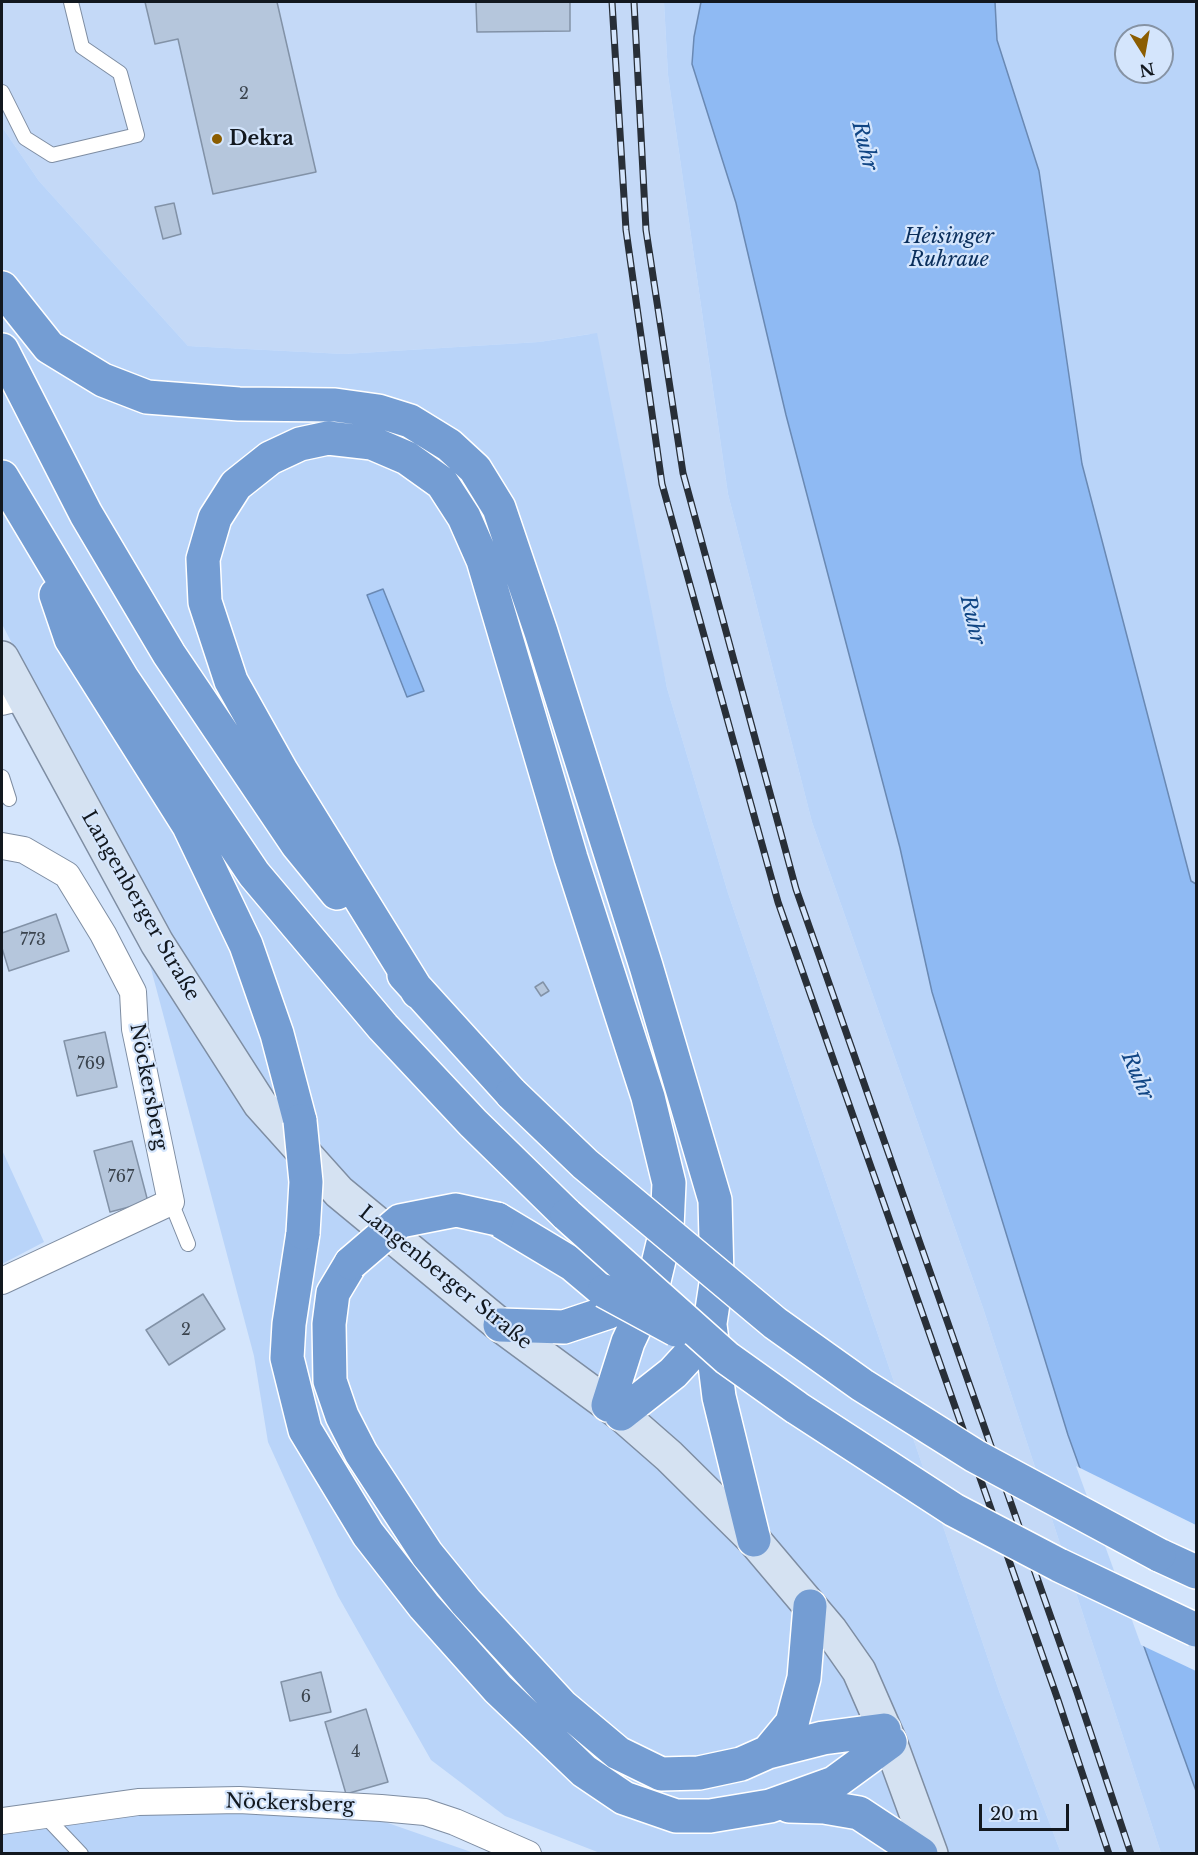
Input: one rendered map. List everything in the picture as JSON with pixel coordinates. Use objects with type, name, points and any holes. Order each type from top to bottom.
[{"type":"highway","points":[[2,288],[49,347],[103,380],[147,397],[239,404],[335,405],[378,411],[410,421],[449,445],[475,469],[499,508],[541,632],[707,1166],[715,1200],[718,1243],[717,1277],[710,1323],[719,1397],[754,1540]]},
{"type":"highway","points":[[2,350],[86,514],[169,654],[297,844],[418,992],[512,1094],[585,1164],[766,1316],[852,1378],[975,1456],[1159,1555],[1197,1572]]},
{"type":"highway","points":[[418,992],[282,772],[231,681],[205,602],[203,560],[215,518],[236,485],[270,458],[300,444],[328,438],[372,443],[406,458],[442,483],[464,517],[483,560],[571,858],[648,1096],[669,1183],[667,1227],[651,1293],[628,1342],[615,1410]]},
{"type":"highway","points":[[2,477],[122,678],[254,874],[383,1027],[473,1123],[567,1215],[728,1358],[797,1408],[954,1510],[1059,1565],[1197,1630]]},
{"type":"highway","points":[[40,544],[70,639],[189,826],[246,945],[277,1034],[300,1121],[306,1182],[303,1233],[289,1324],[287,1358],[305,1430],[368,1534],[459,1648],[551,1741],[584,1771],[624,1798],[676,1816],[710,1816],[770,1806],[834,1784],[887,1736]]},
{"type":"highway","points":[[728,1358],[604,1291],[572,1264],[497,1219],[456,1210],[400,1221],[351,1263],[333,1293],[329,1324],[330,1381],[339,1407],[361,1453],[395,1508],[466,1602],[562,1706],[618,1753],[661,1773],[699,1773],[741,1764],[768,1752],[823,1738],[887,1736]]},
{"type":"highway","points":[[500,1324],[564,1328],[609,1312],[651,1293]]},
{"type":"highway","points":[[615,1410],[673,1373],[695,1349],[710,1323]]},
{"type":"highway","points":[[768,1752],[792,1722],[804,1678],[810,1606]]},
{"type":"highway","points":[[770,1806],[824,1807],[859,1813],[921,1854]]},
{"type":"street","name":"Langenberger Straße","points":[[2,658],[12,700],[157,943],[260,1104],[339,1192],[500,1324],[615,1410],[669,1456],[754,1540],[810,1606],[859,1671],[887,1736],[931,1854]]},
{"type":"street","name":"Nöckersberg","points":[[2,846],[24,850],[66,875],[103,934],[134,992],[135,1029],[171,1202]]},
{"type":"street","points":[[2,1281],[171,1202]]},
{"type":"street","name":"Nöckersberg","points":[[2,1821],[85,1808],[150,1802],[239,1800],[381,1808],[425,1812],[455,1822],[528,1854]]},
{"type":"lane","points":[[2,92],[25,138],[52,155],[137,135],[120,73],[82,47],[71,2]]},
{"type":"lane","points":[[2,777],[9,799]]},
{"type":"lane","points":[[171,1202],[188,1244]]},
{"type":"lane","points":[[45,1816],[81,1854]]},
{"type":"shaded area","points":[[2,2],[664,2],[668,75],[728,494],[812,822],[983,1308],[1161,1853],[1061,1853],[999,1691],[728,893],[667,688],[590,334],[539,342],[344,354],[188,346],[39,181],[2,127]]},
{"type":"green space","name":"Heisinger Ruhraue","points":[[664,2],[1196,2],[1196,1853],[1161,1853],[983,1308],[812,822],[728,494],[668,75]]},
{"type":"green space","points":[[2,127],[39,181],[188,346],[344,354],[539,342],[597,333],[667,688],[728,893],[999,1691],[1061,1853],[600,1853],[505,1816],[431,1760],[338,1596],[268,1442],[254,1356],[121,856],[2,624]]},
{"type":"green space","points":[[2,1150],[44,1242],[2,1264]]},
{"type":"green space","points":[[322,1800],[474,1853],[2,1854],[2,1828],[187,1809]]},
{"type":"water","name":"Heisinger Ruhraue","points":[[701,2],[995,2],[997,40],[1039,171],[1082,464],[1191,881],[1196,884],[1196,1791],[1068,1435],[932,992],[900,848],[786,415],[736,203],[692,64],[694,37]]},
{"type":"water","points":[[383,589],[424,691],[407,697],[367,595]]},
{"type":"pier","points":[[1076,1466],[1196,1525],[1196,1671],[1141,1645]]},
{"type":"building","points":[[145,2],[277,2],[316,172],[213,194],[178,39],[155,44]]},
{"type":"building","points":[[476,2],[570,2],[570,31],[477,32]]},
{"type":"building","points":[[174,203],[181,234],[163,239],[155,207]]},
{"type":"building","points":[[56,914],[69,951],[9,971],[2,948],[2,933]]},
{"type":"building","points":[[543,982],[549,991],[541,996],[535,987]]},
{"type":"building","points":[[105,1032],[117,1087],[77,1096],[64,1041]]},
{"type":"building","points":[[132,1141],[148,1202],[110,1212],[94,1151]]},
{"type":"building","points":[[203,1294],[225,1329],[169,1365],[146,1330]]},
{"type":"building","points":[[321,1672],[331,1712],[290,1721],[281,1682]]},
{"type":"building","points":[[366,1709],[388,1782],[346,1794],[325,1722]]},
{"type":"railway","points":[[612,2],[626,230],[662,484],[778,902],[1058,1700],[1109,1854]]},
{"type":"railway","points":[[634,2],[646,230],[683,473],[796,889],[1077,1692],[1131,1854]]},
{"type":"place","name":"Dekra","points":[[217,139]]},
{"type":"water label","name":"Ruhr","points":[[864,146]]},
{"type":"water label","name":"Ruhr","points":[[972,620]]},
{"type":"water label","name":"Ruhr","points":[[1137,1076]]}]
